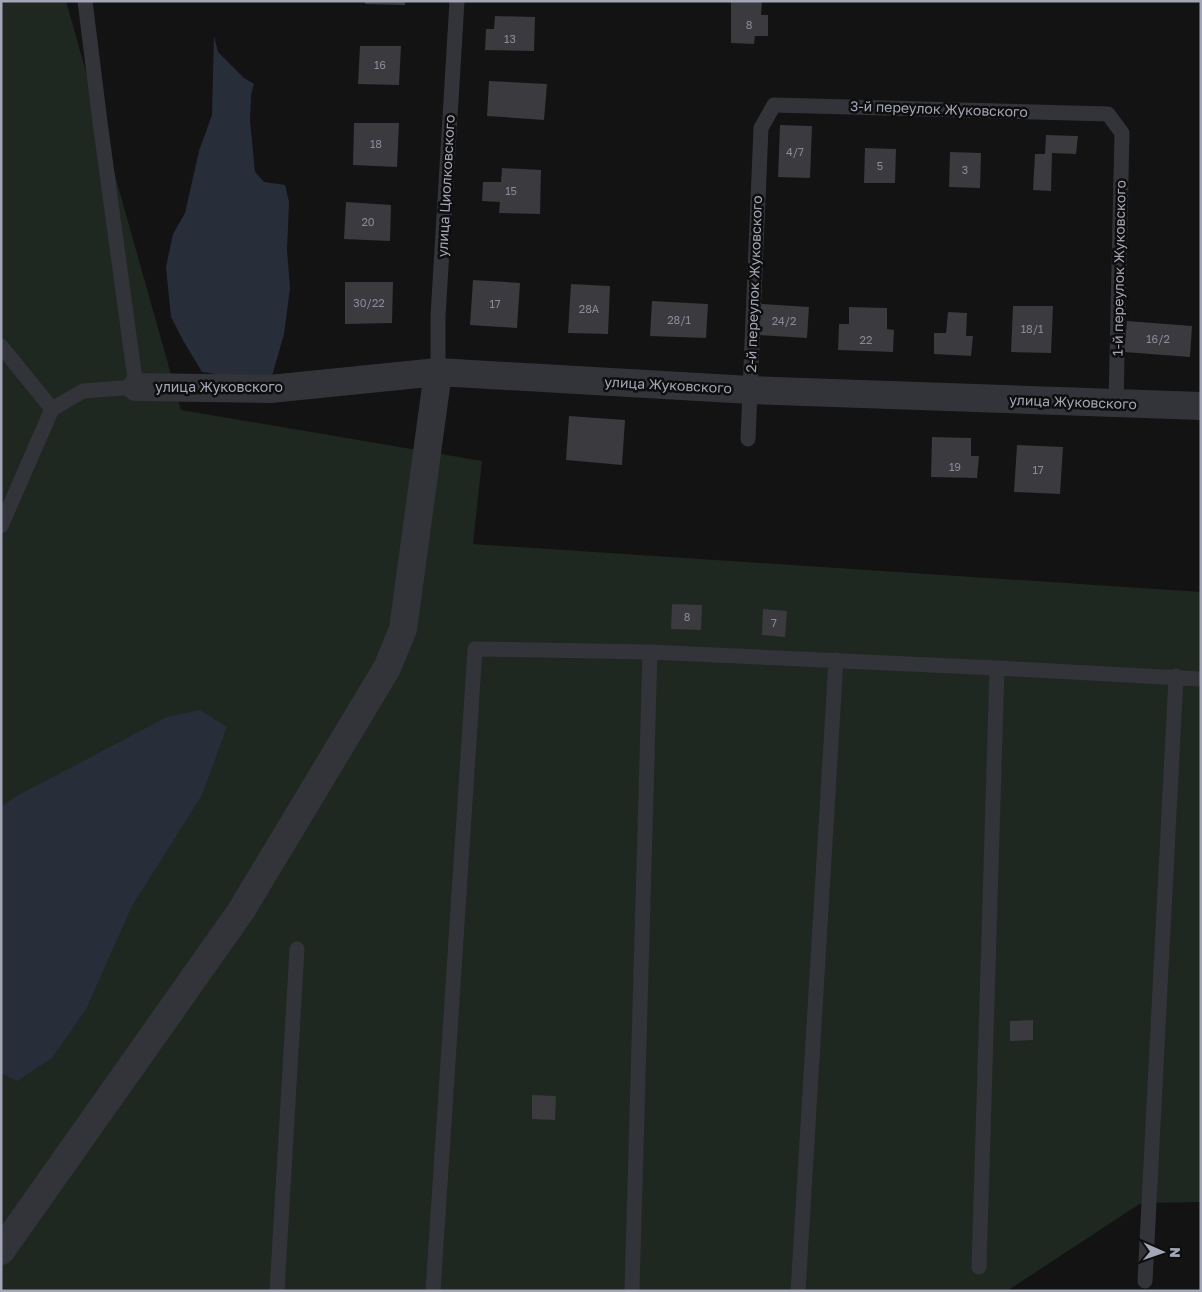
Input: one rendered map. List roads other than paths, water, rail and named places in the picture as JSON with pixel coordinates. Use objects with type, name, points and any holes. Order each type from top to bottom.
[{"type":"street","name":"улица Жуковского","points":[[136,387],[270,389],[438,372],[750,390],[1201,406]]},
{"type":"street","points":[[1,1251],[241,911],[387,668],[403,629],[438,372]]},
{"type":"lane","points":[[1,526],[52,409],[83,391],[136,387],[85,1]]},
{"type":"lane","name":"улица Циолковского","points":[[438,372],[438,316],[457,1]]},
{"type":"lane","name":"3-й переулок Жуковского","points":[[760,128],[774,105],[1108,114],[1122,133]]},
{"type":"lane","name":"2-й переулок Жуковского","points":[[748,439],[760,128]]},
{"type":"lane","name":"1-й переулок Жуковского","points":[[1116,403],[1122,133]]},
{"type":"lane","points":[[1,346],[52,409]]},
{"type":"lane","points":[[433,1291],[475,649],[650,652],[1201,678]]},
{"type":"lane","points":[[632,1291],[650,652]]},
{"type":"lane","points":[[798,1291],[836,660]]},
{"type":"lane","points":[[979,1267],[997,668]]},
{"type":"lane","points":[[1146,1281],[1176,676]]},
{"type":"lane","points":[[277,1291],[297,949]]}]
